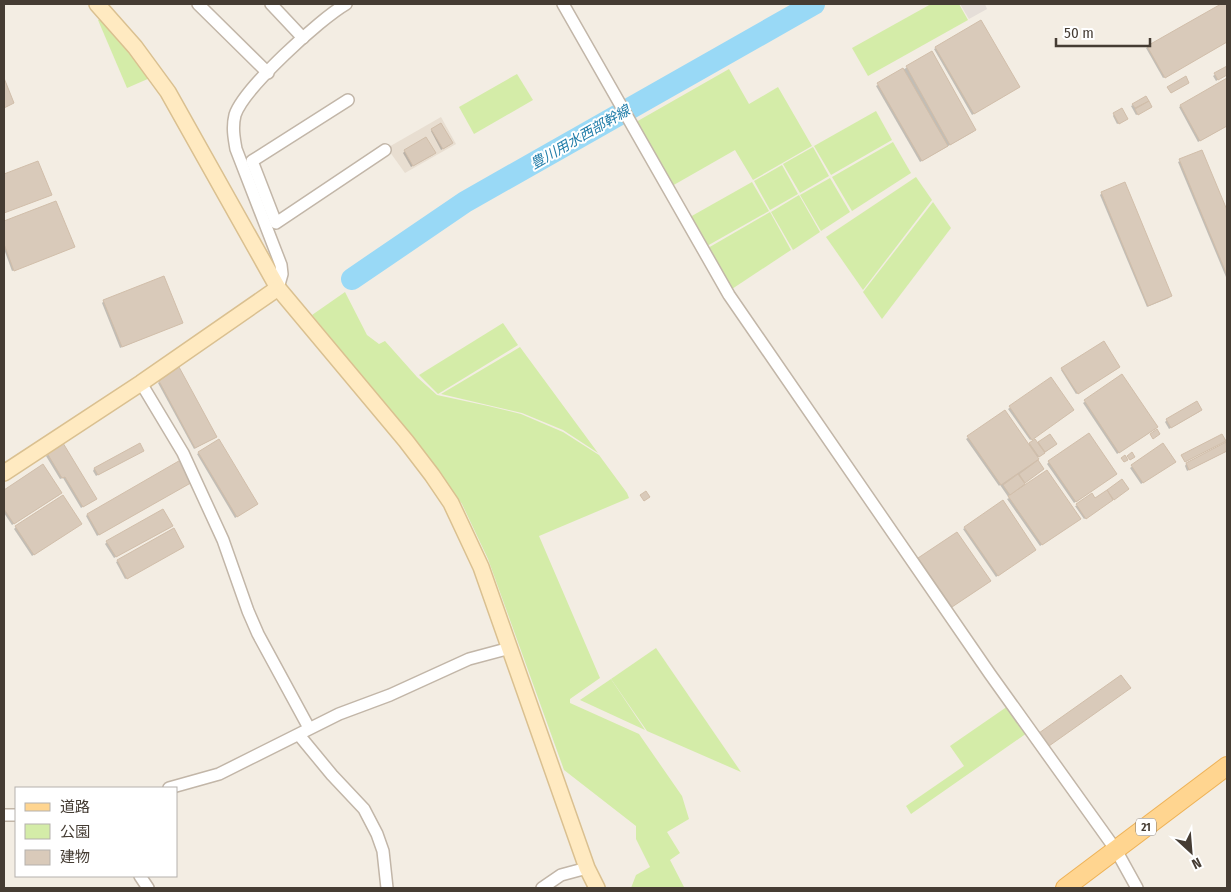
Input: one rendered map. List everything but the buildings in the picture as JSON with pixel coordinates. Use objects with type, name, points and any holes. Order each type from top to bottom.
[{"type":"main road","name":"21","points":[[1065,888],[1227,766]]},
{"type":"street","points":[[97,4],[135,47],[168,92],[278,288],[406,441],[450,503],[481,567],[587,868],[597,888]]},
{"type":"street","points":[[198,4],[268,73]]},
{"type":"street","points":[[271,4],[303,38]]},
{"type":"street","points":[[4,473],[140,383],[278,288],[282,274],[281,265],[233,136],[236,114],[242,102],[303,38],[331,12],[346,4]]},
{"type":"street","points":[[563,4],[728,295],[984,666],[1116,850],[1137,888]]},
{"type":"street","points":[[348,100],[252,161],[276,223],[384,150]]},
{"type":"street","points":[[140,383],[188,462],[223,540],[258,634],[309,728]]},
{"type":"street","points":[[172,787],[219,774],[339,714],[390,695],[469,659],[510,648]]},
{"type":"street","points":[[299,735],[332,776],[364,809],[377,834],[383,851],[387,888]]},
{"type":"street","points":[[542,888],[561,875],[587,868]]},
{"type":"street","points":[[141,877],[148,888]]},
{"type":"shaded area","points":[[960,4],[985,4],[987,9],[969,19]]},
{"type":"shaded area","points":[[441,117],[456,144],[405,173],[387,148]]},
{"type":"green space","points":[[931,4],[959,4],[968,20],[868,76],[852,48]]},
{"type":"green space","points":[[101,19],[150,78],[127,88],[98,20]]},
{"type":"green space","points":[[729,69],[749,104],[778,87],[812,146],[753,180],[735,150],[672,186],[636,122]]},
{"type":"green space","points":[[517,74],[533,100],[474,134],[459,107]]},
{"type":"green space","points":[[876,111],[892,140],[831,175],[814,146]]},
{"type":"green space","points":[[893,142],[911,173],[852,211],[832,177]]},
{"type":"green space","points":[[813,147],[829,176],[800,193],[783,164]]},
{"type":"green space","points":[[782,165],[798,194],[770,210],[754,181]]},
{"type":"green space","points":[[916,177],[932,200],[863,290],[826,237]]},
{"type":"green space","points":[[830,178],[850,212],[821,231],[800,195]]},
{"type":"green space","points":[[752,182],[769,211],[707,246],[690,217]]},
{"type":"green space","points":[[799,195],[820,232],[793,250],[771,212]]},
{"type":"green space","points":[[933,202],[951,228],[882,319],[863,292]]},
{"type":"green space","points":[[770,212],[791,250],[732,289],[708,248]]},
{"type":"green space","points":[[345,292],[367,335],[379,344],[385,341],[417,377],[437,395],[521,414],[563,432],[599,455],[627,493],[629,498],[539,536],[600,678],[570,699],[570,703],[639,734],[682,796],[689,819],[667,832],[680,853],[670,860],[684,887],[631,888],[636,875],[650,867],[636,839],[636,826],[564,770],[488,559],[462,504],[427,455],[312,315]]},
{"type":"green space","points":[[503,323],[518,345],[438,394],[419,375]]},
{"type":"green space","points":[[520,347],[598,453],[563,430],[522,413],[441,394]]},
{"type":"green space","points":[[656,648],[741,772],[647,731],[611,679]]},
{"type":"green space","points":[[611,679],[645,730],[580,700]]},
{"type":"green space","points":[[1008,706],[1027,733],[911,814],[906,806],[964,766],[950,746]]},
{"type":"waterway","name":"豊川用水西部幹線","points":[[352,279],[465,202],[814,4]]}]
